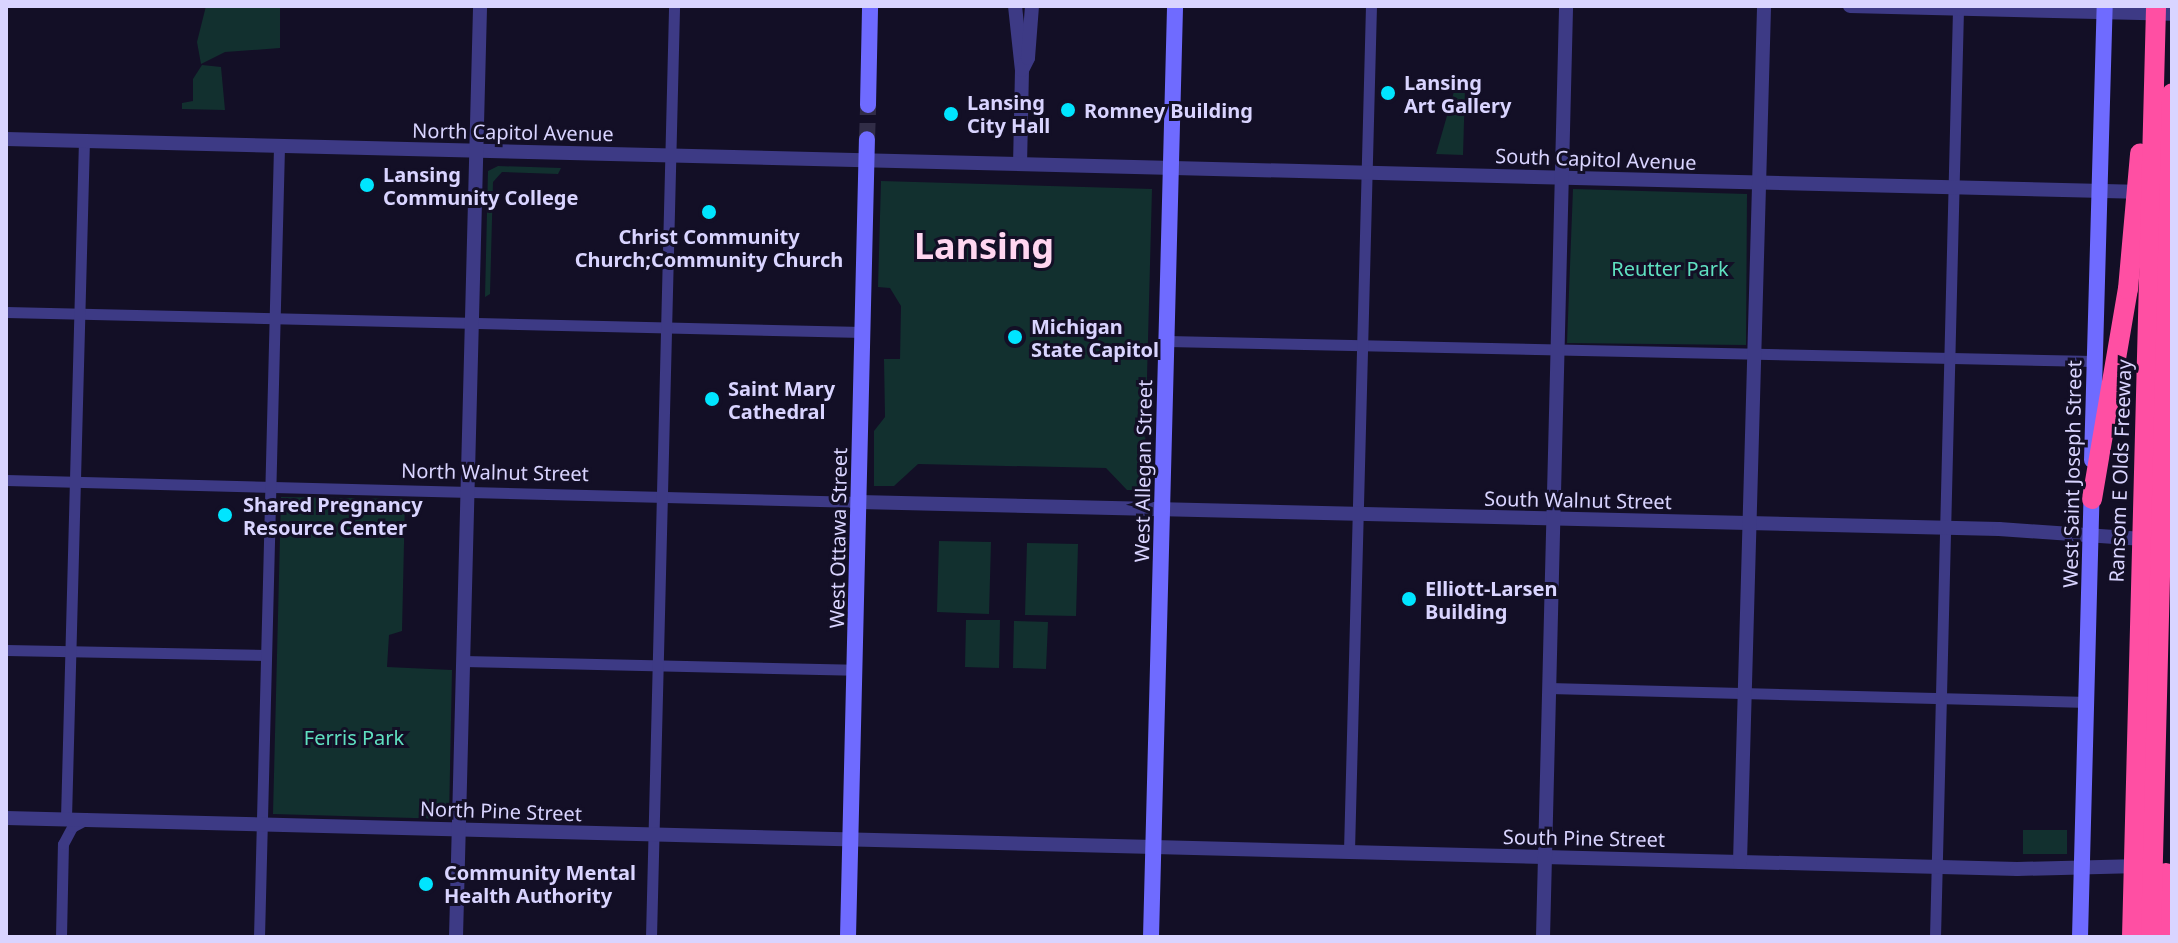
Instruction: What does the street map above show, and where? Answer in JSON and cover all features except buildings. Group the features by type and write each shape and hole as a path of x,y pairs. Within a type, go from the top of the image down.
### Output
{"highway":[{"path":"2092,499 2130,271 2154,6"},
{"name":"Ransom E Olds Freeway","path":"2132,937 2154,6"},
{"name":"Ransom E Olds Freeway","path":"2151,937 2172,93"},
{"path":"2159,645 2168,937"},
{"path":"2119,937 2139,667"}],"main road":[{"path":"868,105 870,6"},
{"name":"West Allegan Street","path":"1151,937 1175,6"},
{"name":"West Saint Joseph Street","path":"2080,937 2092,536 2093,361 2105,9"},
{"name":"West Ottawa Street","path":"848,937 867,139"}],"street":[{"path":"456,937 480,6"},
{"path":"651,937 674,6"},
{"path":"1015,6 1022,70 1020,164"},
{"path":"1022,70 1032,6"},
{"path":"1349,851 1371,6"},
{"path":"1543,937 1566,6"},
{"path":"1740,862 1764,6"},
{"path":"1850,6 2105,9 2126,13 2172,14"},
{"path":"1935,937 1958,7"},
{"name":"North Capitol Avenue","path":"6,139 1020,164"},
{"path":"66,818 84,141"},
{"path":"259,937 279,146"},
{"name":"South Capitol Avenue","path":"1020,164 2172,193"},
{"path":"6,312 863,332"},
{"path":"1167,341 2093,361"},
{"name":"North Walnut Street","path":"6,480 983,505"},
{"name":"South Walnut Street","path":"983,505 1946,528 2172,541"},
{"path":"6,650 265,655"},
{"path":"463,661 854,670"},
{"path":"1549,688 2088,702"},
{"name":"North Pine Street","path":"6,818 995,843"},
{"path":"61,937 63,844 72,827 85,819"},
{"name":"South Pine Street","path":"995,843 1936,866 2172,867"}],"green space":[{"path":"206,6 280,6 280,48 225,52 201,64 197,42"},
{"path":"202,65 221,67 225,110 182,109 182,103 193,101 193,79"},
{"path":"1455,88 1465,88 1463,155 1436,154"},
{"path":"498,166 561,168 558,174 502,172 493,182 490,294 485,297 488,171"},
{"path":"881,181 1152,189 1144,490 1127,490 1106,468 918,464 894,486 874,486 874,431 885,417 884,359 900,359 901,306 890,288 878,287"},
{"name":"Reutter Park","path":"1573,189 1747,194 1746,345 1567,343"},
{"name":"Ferris Park","path":"281,497 405,499 402,631 389,635 387,667 452,670 449,819 273,814"},
{"path":"939,541 991,542 989,614 937,612"},
{"path":"1027,543 1078,544 1076,616 1025,615"},
{"path":"966,620 1000,620 999,668 965,667"},
{"path":"1014,621 1048,622 1046,669 1013,668"},
{"path":"2023,830 2067,830 2067,854 2023,854"}],"tunnel":[{"path":"867,139 868,105"}],"place":[{"name":"Lansing Art Gallery","path":"1388,93"},
{"name":"Romney Building","path":"1068,110"},
{"name":"Lansing City Hall","path":"951,114"},
{"name":"Lansing Community College","path":"367,185"},
{"name":"Christ Community Church;Community Church","path":"709,212"},
{"name":"Michigan State Capitol","path":"1015,337"},
{"name":"Saint Mary Cathedral","path":"712,399"},
{"name":"Shared Pregnancy Resource Center","path":"225,515"},
{"name":"Elliott-Larsen Building","path":"1409,599"},
{"name":"Community Mental Health Authority","path":"426,884"}],"district":[{"name":"Lansing","path":"984,246"}]}
